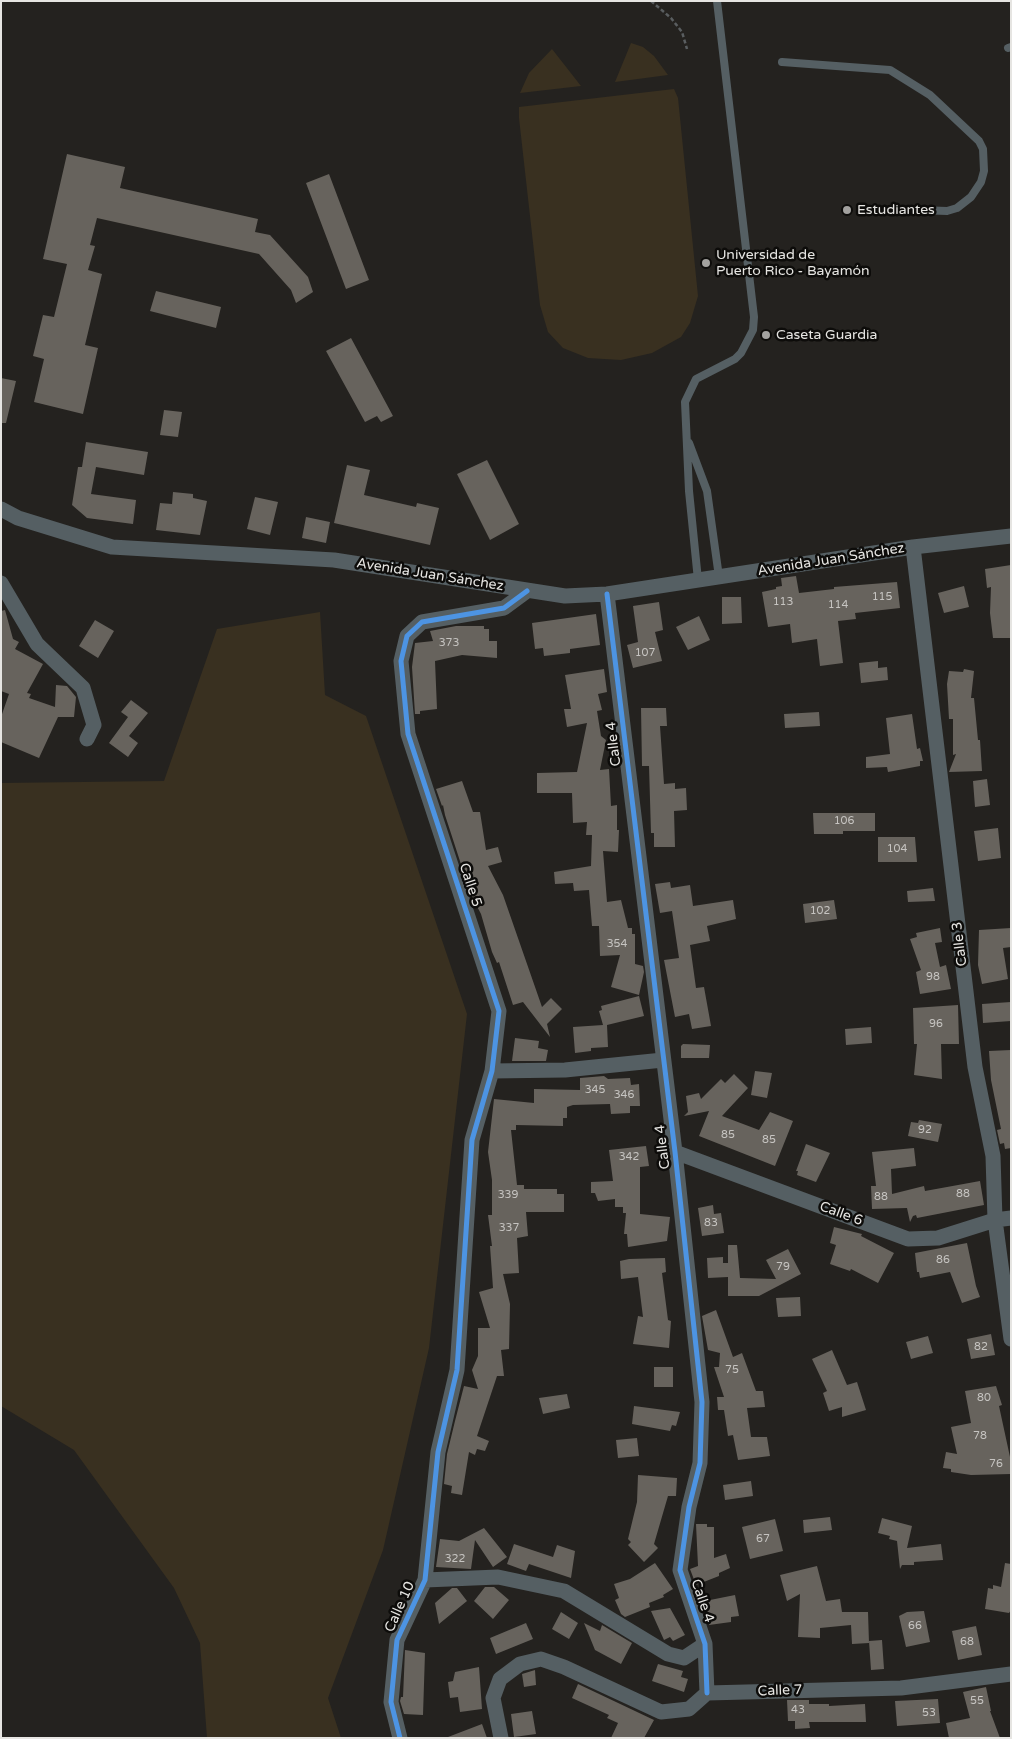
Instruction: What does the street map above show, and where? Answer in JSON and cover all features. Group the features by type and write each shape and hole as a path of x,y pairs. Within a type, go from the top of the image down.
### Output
{"street":[{"name":"Avenida Juan Sánchez","path":"1,509 18,518 112,547 334,560 565,596 607,594 913,547 1011,536"},
{"name":"Calle 3","path":"913,547 975,1067 993,1156 995,1220 1011,1339"},
{"path":"1,583 37,644 83,688 94,725 87,739"},
{"name":"Calle 5","path":"464,1272 472,1140 492,1071 499,1011 408,734 401,661 407,636 422,622 504,608 527,591"},
{"name":"Calle 4","path":"607,594 675,1152 702,1402 700,1464 689,1507 680,1570 705,1644 707,1693"},
{"path":"492,1071 565,1070 663,1060"},
{"name":"Calle 6","path":"675,1152 908,1239 938,1238 995,1220 1011,1218"},
{"name":"Calle 10","path":"400,1738 391,1702 397,1640 425,1580 438,1452 458,1370 464,1272"},
{"path":"425,1580 498,1577 564,1591 668,1654 684,1658 705,1644"},
{"path":"501,1738 493,1698 500,1679 520,1664 541,1659 564,1667 661,1712 689,1709 707,1693"},
{"name":"Calle 7","path":"707,1693 901,1688 1011,1674"}],"lane":[{"path":"698,580 689,491 685,402 696,379 735,359 749,342 754,318 717,1"},
{"path":"782,62 890,70 930,95 979,141 983,149 984,171 981,182 971,197 957,208 947,211 918,210"},
{"path":"686,434 707,491 719,577"}],"path":[{"path":"651,1 671,18 682,32 687,49"}],"shaded area":[{"path":"631,43 643,47 654,56 668,75 615,82"},
{"path":"552,49 581,86 520,93 529,73"},
{"path":"674,89 678,98 698,296 690,323 681,337 652,353 621,360 588,358 563,348 548,332 540,305 519,107"},
{"path":"320,612 325,695 366,716 467,1014 429,1348 383,1550 328,1698 341,1738 207,1738 200,1643 174,1588 74,1450 1,1406 1,783 164,781 217,629"}],"building":[{"path":"67,154 125,167 120,188 258,219 255,232 270,235 308,277 313,292 296,303 291,290 259,254 97,218 90,245 95,246 88,270 102,274 85,345 98,348 83,414 34,402 44,359 33,356 43,315 54,317 67,264 43,259"},
{"path":"329,174 369,280 346,289 306,183"},
{"path":"156,291 221,307 216,328 150,311"},
{"path":"351,338 393,416 381,422 377,416 365,422 326,351"},
{"path":"1,378 16,381 6,423 1,423"},
{"path":"164,410 182,412 178,437 160,435"},
{"path":"86,442 148,452 144,475 96,467 91,494 136,500 133,524 87,518 72,505 78,467 82,467"},
{"path":"487,460 519,524 490,540 457,474"},
{"path":"347,465 370,470 364,495 416,507 417,503 439,508 430,545 334,523"},
{"path":"173,492 193,494 193,498 207,501 200,535 156,530 160,503 172,504"},
{"path":"255,497 278,502 270,535 247,529"},
{"path":"306,517 330,522 326,543 302,538"},
{"path":"1011,565 1011,638 993,638 990,613 991,587 987,588 985,569"},
{"path":"796,576 799,593 834,589 834,587 897,582 900,608 855,613 856,619 838,621 843,663 820,666 817,639 792,643 790,624 768,627 762,592 782,586 781,578"},
{"path":"964,586 969,607 944,613 938,593"},
{"path":"722,597 741,597 742,623 722,624"},
{"path":"659,602 663,630 655,632 662,661 633,668 627,645 638,642 633,606"},
{"path":"5,610 13,639 19,642 15,649 43,664 27,693 31,694 29,698 55,707 56,685 67,686 76,697 74,717 58,717 39,758 1,742 1,717 9,694 1,691 1,611"},
{"path":"596,614 600,645 570,649 570,653 544,656 543,648 535,649 532,623"},
{"path":"699,616 710,640 688,650 676,627"},
{"path":"95,620 114,631 98,658 79,646"},
{"path":"456,626 484,626 484,629 489,629 489,641 497,641 497,658 462,655 435,661 437,709 420,711 420,714 415,714 412,667 415,643 433,641 430,631"},
{"path":"878,661 878,668 887,667 888,680 861,683 859,663"},
{"path":"604,669 607,692 598,694 602,710 597,711 601,736 606,740 600,770 609,769 611,806 617,805 617,830 619,830 618,852 603,851 607,902 621,900 628,928 632,928 632,934 635,934 635,964 643,966 644,972 639,995 611,987 620,955 600,956 599,926 592,926 589,890 574,891 573,883 555,884 554,872 591,866 592,835 586,835 587,822 573,823 572,793 537,793 537,773 577,772 587,723 567,727 564,709 571,709 565,675"},
{"path":"964,669 974,671 971,698 974,698 982,771 949,772 956,754 953,755 953,719 949,719 947,684 949,671 963,672"},
{"path":"131,700 148,713 129,736 138,743 128,757 109,743 128,717 121,712"},
{"path":"641,708 666,708 667,726 660,726 664,784 675,783 675,789 686,788 687,810 674,811 675,847 654,847 654,833 651,833 649,766 642,766"},
{"path":"819,712 820,726 785,728 784,714"},
{"path":"912,714 917,749 920,748 923,761 920,761 920,766 888,772 887,767 866,768 866,757 890,754 886,718"},
{"path":"987,779 990,805 975,807 973,781"},
{"path":"462,781 473,812 480,812 486,850 498,847 502,862 488,866 503,895 542,1007 551,998 562,1009 547,1024 550,1037 523,1002 513,1005 499,962 497,963 492,952 481,914 471,895 443,805 436,789"},
{"path":"813,813 875,813 875,831 843,831 843,834 814,834"},
{"path":"998,828 1001,858 978,861 974,831"},
{"path":"878,837 915,837 917,862 878,862"},
{"path":"670,882 671,888 690,885 693,906 733,900 736,919 707,926 710,941 690,945 696,988 704,987 711,1026 692,1029 689,1014 675,1017 664,960 679,958 672,911 660,913 655,884"},
{"path":"933,888 935,901 908,902 907,891"},
{"path":"834,900 837,919 805,923 803,904"},
{"path":"940,928 942,942 935,943 940,967 946,965 951,989 920,994 916,972 921,970 910,939 917,937 916,933"},
{"path":"1011,928 1011,947 1003,948 1008,979 982,984 978,965 979,930"},
{"path":"639,996 644,1016 607,1025 608,1047 591,1048 591,1051 575,1053 573,1027 603,1025 599,1011 602,1010 601,1006"},
{"path":"1011,1002 1011,1021 983,1023 982,1004"},
{"path":"958,1005 959,1044 941,1044 942,1079 914,1075 917,1044 914,1044 913,1008"},
{"path":"871,1027 872,1043 846,1045 845,1029"},
{"path":"515,1038 539,1041 538,1048 548,1050 546,1061 512,1061"},
{"path":"683,1044 710,1045 709,1058 681,1058 681,1046"},
{"path":"1011,1050 1011,1148 1005,1149 1004,1143 1000,1144 997,1130 1001,1129 991,1080 989,1051"},
{"path":"755,1071 772,1073 767,1098 751,1095"},
{"path":"734,1074 748,1088 722,1116 759,1130 770,1112 793,1121 775,1166 699,1136 709,1111 684,1116 688,1112 686,1096 699,1093 701,1099 721,1079 725,1083"},
{"path":"604,1076 608,1079 630,1078 631,1085 639,1084 640,1106 630,1106 630,1113 611,1114 610,1104 573,1105 567,1107 567,1118 563,1118 563,1126 516,1125 516,1130 511,1130 517,1185 524,1185 524,1189 557,1189 557,1194 564,1194 564,1212 526,1212 528,1236 517,1238 519,1273 503,1274 510,1304 509,1349 501,1350 504,1376 497,1376 477,1436 489,1441 485,1451 477,1449 475,1455 469,1452 462,1495 451,1493 452,1486 444,1484 447,1454 464,1386 478,1389 472,1370 478,1356 478,1328 490,1328 479,1292 493,1288 490,1246 492,1246 488,1215 492,1215 492,1180 488,1152 494,1099 534,1103 534,1089 580,1090 580,1078"},
{"path":"919,1120 942,1124 938,1142 908,1136 911,1122 918,1123"},
{"path":"806,1144 830,1153 816,1182 797,1175 798,1171 796,1171"},
{"path":"646,1146 649,1166 640,1167 640,1214 670,1217 667,1241 628,1247 627,1234 624,1234 626,1213 623,1213 623,1207 615,1207 615,1199 598,1201 595,1193 591,1193 591,1182 613,1181 609,1150"},
{"path":"914,1148 916,1166 891,1169 892,1194 924,1186 925,1191 980,1181 984,1205 917,1218 916,1215 913,1216 910,1222 907,1208 872,1209 871,1186 876,1186 872,1152"},
{"path":"713,1205 714,1214 721,1213 724,1233 702,1236 698,1208"},
{"path":"834,1227 862,1234 861,1236 894,1253 878,1283 851,1269 850,1271 830,1264 836,1245 830,1243"},
{"path":"967,1243 980,1297 962,1303 950,1272 920,1278 919,1272 917,1272 915,1253"},
{"path":"728,1245 737,1245 740,1278 776,1279 766,1260 788,1249 801,1274 759,1296 728,1296 728,1277 708,1278 707,1258 723,1257 723,1263 728,1263"},
{"path":"665,1258 666,1272 662,1273 668,1320 671,1321 669,1348 633,1344 638,1316 643,1317 638,1277 621,1279 620,1261"},
{"path":"800,1297 801,1316 778,1317 776,1298"},
{"path":"716,1310 733,1357 742,1353 756,1391 763,1391 765,1407 747,1408 751,1437 767,1437 770,1456 738,1460 733,1435 728,1436 724,1410 718,1410 717,1397 724,1397 714,1367 719,1367 720,1353 708,1350 702,1316"},
{"path":"991,1334 995,1355 971,1359 967,1339"},
{"path":"928,1336 933,1353 911,1359 906,1342"},
{"path":"832,1350 847,1385 857,1382 866,1410 842,1417 842,1407 829,1411 823,1393 827,1391 812,1359"},
{"path":"654,1367 673,1367 673,1387 654,1387"},
{"path":"996,1386 1002,1405 999,1406 1010,1457 1011,1474 971,1475 951,1472 951,1469 943,1468 946,1452 957,1454 951,1427 971,1423 965,1391"},
{"path":"567,1394 570,1408 543,1414 539,1398"},
{"path":"634,1406 680,1412 676,1426 672,1425 670,1431 632,1424"},
{"path":"637,1438 639,1456 618,1458 616,1440"},
{"path":"638,1475 677,1478 676,1496 668,1496 654,1544 658,1548 644,1562 628,1545 631,1542 628,1539 637,1502"},
{"path":"751,1481 753,1496 725,1500 723,1485"},
{"path":"830,1517 832,1530 804,1533 803,1520"},
{"path":"882,1518 912,1526 907,1548 941,1544 943,1560 914,1562 914,1565 902,1565 900,1569 897,1541 889,1539 890,1536 878,1533"},
{"path":"775,1519 783,1551 750,1559 742,1527"},
{"path":"696,1524 707,1524 707,1527 714,1527 714,1558 726,1554 730,1568 719,1573 719,1576 696,1585 690,1569 698,1566"},
{"path":"484,1528 507,1557 493,1567 475,1540 471,1569 436,1567 440,1539 459,1541"},
{"path":"514,1544 553,1557 557,1545 575,1551 571,1578 529,1564 526,1571 507,1564"},
{"path":"655,1563 673,1589 663,1595 664,1597 649,1603 650,1607 625,1617 621,1614 615,1600 619,1598 614,1584 630,1579"},
{"path":"1005,1563 1011,1564 1011,1610 1009,1613 985,1609 988,1588 993,1589 993,1585 1001,1587"},
{"path":"817,1566 826,1601 840,1599 842,1612 868,1612 869,1643 852,1644 851,1625 820,1628 820,1638 798,1637 800,1594 787,1601 780,1575"},
{"path":"485,1587 494,1587 509,1600 493,1619 474,1601"},
{"path":"452,1588 457,1588 467,1601 439,1624 435,1603"},
{"path":"735,1595 739,1616 731,1617 731,1622 709,1625 705,1616 705,1601"},
{"path":"670,1608 685,1635 673,1641 670,1637 664,1640 651,1611"},
{"path":"924,1611 930,1642 906,1647 899,1616 907,1612"},
{"path":"561,1612 578,1623 569,1639 552,1629"},
{"path":"526,1623 533,1639 496,1654 490,1638"},
{"path":"584,1623 600,1631 602,1625 632,1643 621,1664 595,1650"},
{"path":"976,1626 982,1655 958,1660 952,1631"},
{"path":"882,1640 884,1669 871,1670 869,1641"},
{"path":"405,1650 425,1653 423,1715 404,1714 400,1701 401,1697 403,1697"},
{"path":"658,1664 683,1671 681,1677 688,1679 684,1692 652,1681"},
{"path":"479,1667 482,1709 460,1712 458,1697 450,1698 448,1682 453,1681 455,1672"},
{"path":"535,1670 536,1685 524,1687 522,1674"},
{"path":"578,1684 654,1720 644,1738 611,1738 618,1723 607,1718 609,1715 572,1698"},
{"path":"986,1687 990,1711 1000,1738 949,1738 946,1723 970,1718 963,1692"},
{"path":"938,1699 940,1723 897,1726 895,1701"},
{"path":"787,1700 809,1700 809,1704 829,1704 829,1706 865,1704 866,1722 809,1722 810,1728 795,1729 795,1721 788,1721"},
{"path":"532,1711 536,1734 514,1737 511,1714"},
{"path":"482,1724 487,1738 448,1738 448,1737"}],"cycle path":[{"path":"400,1738 391,1702 397,1640 425,1580 438,1452 457,1370 472,1140 492,1071 499,1011 408,734 401,661 407,636 422,622 504,608 527,591"},
{"path":"607,594 675,1152 702,1402 700,1463 689,1507 680,1570 705,1644 707,1693"}],"place":[{"name":"Estudiantes","path":"847,210"},
{"name":"Universidad de Puerto Rico - Bayamón","path":"706,263"},
{"name":"Caseta Guardia","path":"766,335"}]}
